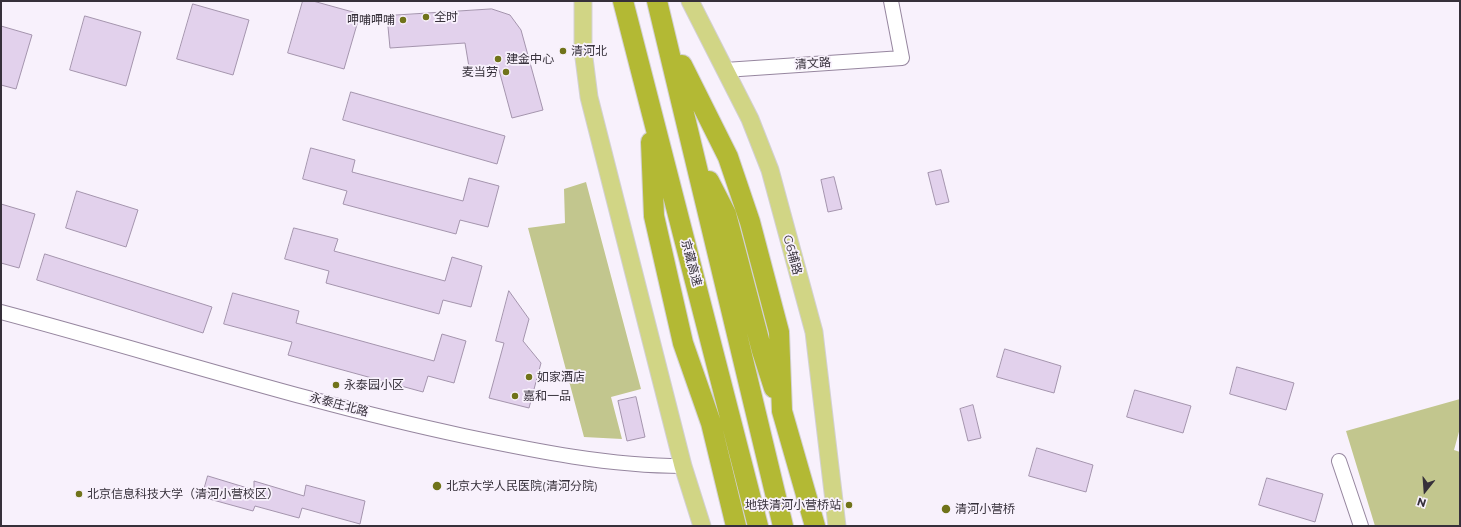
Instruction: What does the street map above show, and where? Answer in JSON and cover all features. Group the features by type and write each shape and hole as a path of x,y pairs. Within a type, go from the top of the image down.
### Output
{"highway":[{"name":"京藏高速","path":"623,1 758,526"},
{"path":"657,1 667,36 783,526"},
{"path":"667,36 728,157 750,222 779,332 782,411"},
{"path":"650,104 654,216 683,343 711,423 736,526"},
{"path":"693,147 726,214 762,351 782,411 815,526"}],"main road":[{"path":"583,1 583,44 589,97 683,466 702,526"},
{"name":"G6辅路","path":"690,1 750,118 770,170 814,332 838,526"}],"street":[{"name":"清文路","path":"725,70 902,58 891,1"},
{"name":"永泰庄北路","path":"1,312 408,424 555,455 664,466 683,466"},
{"path":"1338,461 1361,526"}],"green space":[{"path":"586,182 641,389 611,397 622,439 584,437 528,228 565,223 564,189"},
{"path":"1460,399 1460,428 1454,450 1460,452 1460,526 1375,526 1346,431"}],"building":[{"path":"303,1 313,1 360,14 344,69 288,53"},
{"path":"193,4 249,20 233,75 177,59"},
{"name":"建金中心","path":"492,9 510,15 521,30 543,110 512,118 499,70 470,73 465,43 390,48 387,16"},
{"path":"85,16 141,32 126,86 70,70"},
{"path":"1,26 32,35 16,89 1,85"},
{"path":"351,92 505,136 497,164 343,120"},
{"path":"311,148 355,160 352,172 463,201 469,178 499,186 488,227 460,220 456,234 343,204 347,191 303,179"},
{"path":"941,170 949,202 936,205 928,173"},
{"path":"834,177 842,209 828,212 821,180"},
{"path":"77,191 138,210 126,247 66,228"},
{"path":"1,204 35,214 19,268 1,263"},
{"path":"294,228 338,239 334,251 445,281 452,257 482,266 471,307 443,300 439,314 326,283 329,271 285,259"},
{"path":"45,254 212,307 203,333 37,280"},
{"path":"509,291 529,319 523,341 541,363 529,408 489,398 504,343 496,341"},
{"path":"233,293 299,311 296,323 434,361 442,334 466,341 454,383 428,376 423,392 288,355 292,342 224,324"},
{"path":"1005,349 1061,366 1054,393 997,377"},
{"path":"1237,367 1294,383 1286,410 1230,394"},
{"path":"1135,390 1191,406 1183,433 1127,417"},
{"path":"636,397 645,437 627,441 618,401"},
{"path":"973,405 981,438 968,441 960,409"},
{"path":"1037,448 1093,465 1086,492 1029,476"},
{"path":"208,476 254,490 254,481 304,496 306,485 365,501 360,524 302,508 299,518 255,506 253,511 202,497"},
{"path":"1267,478 1323,494 1315,522 1259,505"}],"place":[{"name":"全时","path":"426,17"},
{"name":"呷哺呷哺","path":"403,20"},
{"name":"清河北","path":"563,51"},
{"name":"建金中心","path":"498,59"},
{"name":"麦当劳","path":"506,72"},
{"name":"如家酒店","path":"529,377"},
{"name":"永泰园小区","path":"336,385"},
{"name":"嘉和一品","path":"515,396"},
{"name":"北京大学人民医院(清河分院)","path":"437,486"},
{"name":"北京信息科技大学（清河小营校区）","path":"79,494"},
{"name":"地铁清河小营桥站","path":"849,505"},
{"name":"清河小营桥","path":"946,509"}]}
